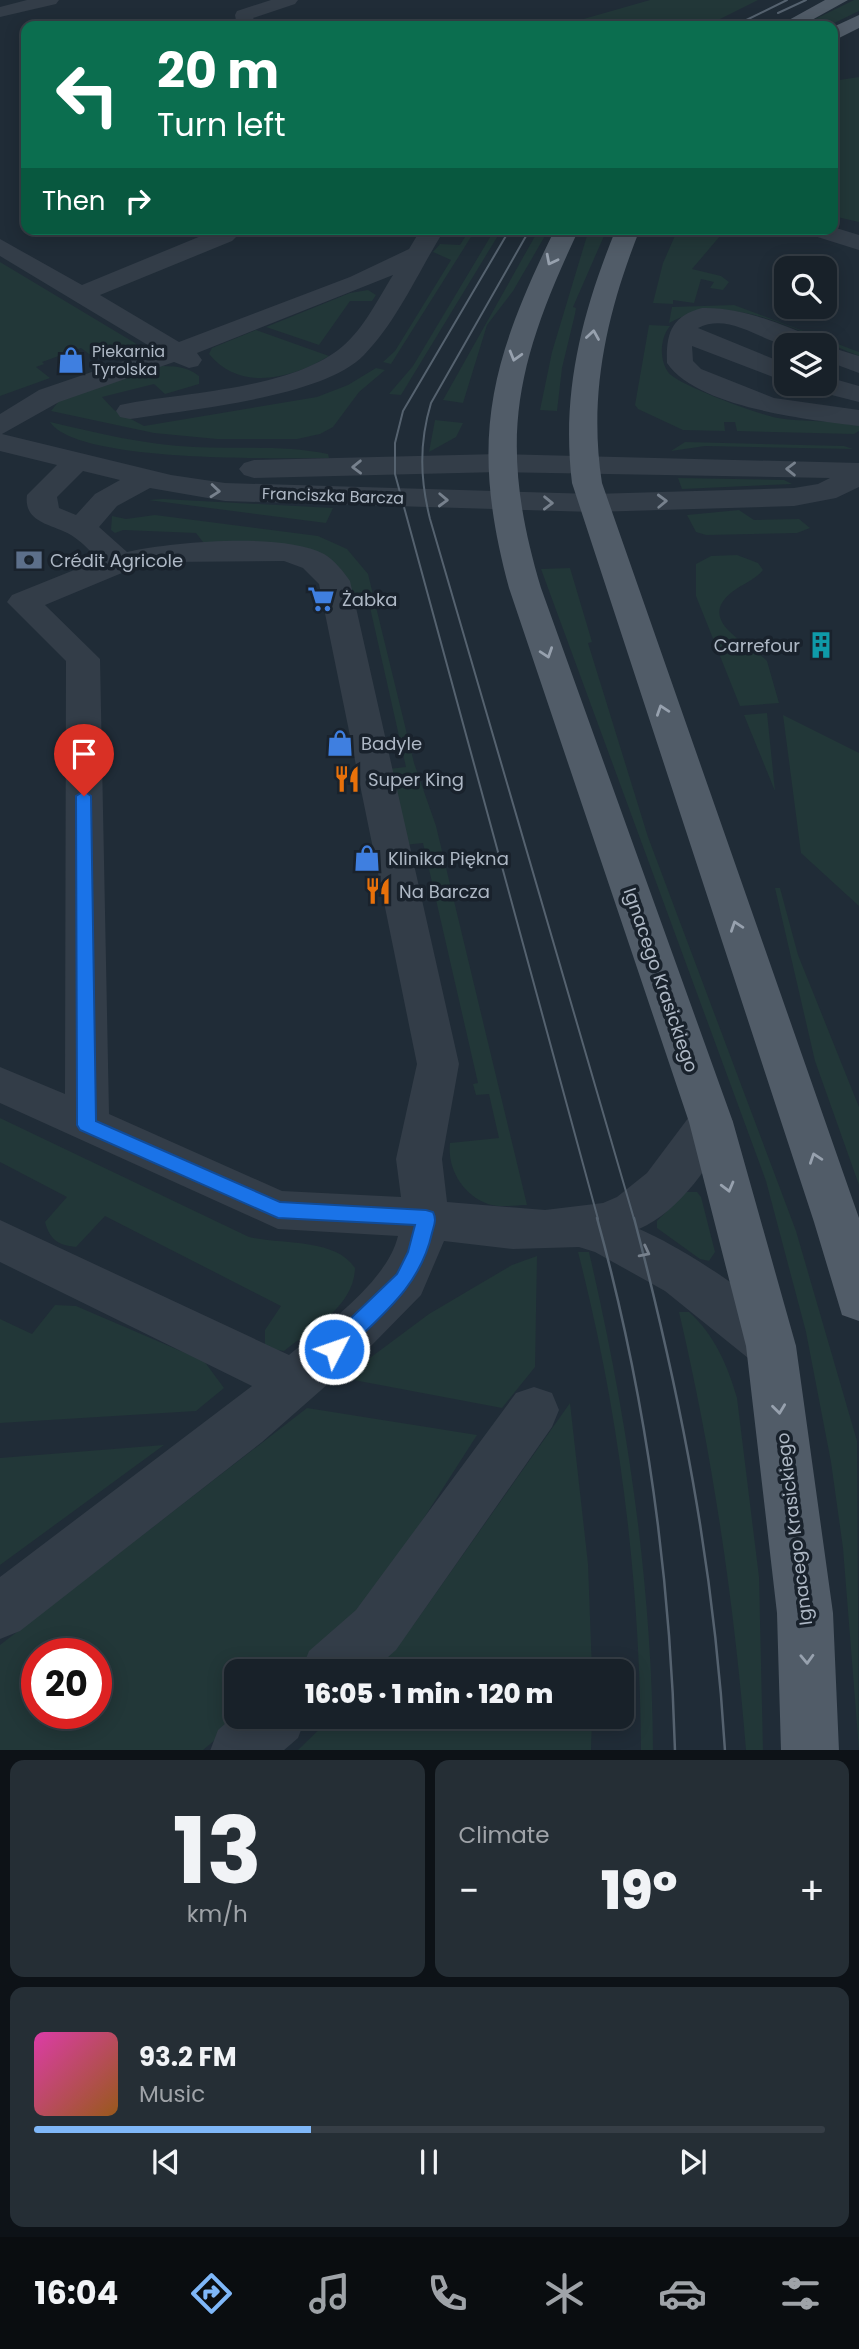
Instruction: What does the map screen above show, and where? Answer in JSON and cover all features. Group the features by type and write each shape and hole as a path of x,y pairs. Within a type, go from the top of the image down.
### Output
{"main road":[{"path":"797,21 839,0"},
{"path":"838,32 859,21"},
{"name":"Ignacego Krasickiego","path":"563,235 536,291 514,355 501,412 499,463 502,502 525,588 711,1122 771,1346 805,1613 810,1750"},
{"path":"626,235 597,309 580,418 583,465 593,503 836,1222 859,1300"}],"street":[{"path":"0,12 50,0"},
{"path":"243,21 244,15 289,0"},
{"path":"78,295 225,235"},
{"path":"131,411 319,374 346,358 361,341 429,235"},
{"path":"834,235 859,243"},
{"path":"0,246 238,391"},
{"path":"0,426 49,396 177,352 359,282 417,254"},
{"path":"777,333 741,319 717,315 695,319 681,332 680,352 684,369 773,407 859,418"},
{"path":"681,332 774,369"},
{"path":"720,348 726,389"},
{"path":"837,356 859,365"},
{"path":"757,362 773,407"},
{"path":"837,388 859,394"},
{"path":"807,396 813,413"},
{"name":"Franciszka Barcza","path":"0,442 146,478 225,492 502,502 593,503 794,497 826,492 859,473"},
{"path":"77,461 41,495 40,500 49,516 81,528 120,563"},
{"name":"Franciszka Barcza","path":"77,461 246,470 499,463 859,473"},
{"path":"81,528 106,500 146,478"},
{"path":"0,1611 244,1425 353,1332 404,1280 418,1253 426,1218 419,1159 438,1064 334,581 314,561 286,552 166,553 120,563 11,607"},
{"path":"11,607 83,659 87,1125"},
{"path":"0,1084 278,1210 426,1218 506,1230 581,1228 617,1219 654,1196 711,1122"},
{"path":"581,1228 623,1241 674,1268 771,1346"},
{"path":"0,1240 294,1382"},
{"path":"343,1659 376,1630 534,1409"},
{"path":"240,1750 264,1729"}],"green space":[{"path":"650,0 758,0 716,21 576,21"},
{"path":"859,0 859,11 838,21 811,21"},
{"path":"859,77 859,222 838,217 838,80"},
{"path":"466,235 472,235 391,364 383,362 395,351 451,260 433,252 440,244 460,245"},
{"path":"491,235 498,235 401,395 389,394 413,366"},
{"path":"536,235 546,235 513,291 487,325 463,403 443,400"},
{"path":"587,235 604,235 573,307 576,308 562,368 557,411 540,410 552,352"},
{"path":"675,235 721,235 692,269 721,276 729,282 723,290 710,288 714,282 701,279 694,303 673,300 673,304 653,303 663,263"},
{"path":"0,262 135,343 139,348 109,359 101,354 93,357 81,348 42,362 44,364 36,367 50,378 0,396"},
{"path":"368,290 376,295 372,301 350,301 319,345 266,327 350,293"},
{"path":"734,305 808,333 765,318 716,310 692,313 669,323 672,307"},
{"path":"649,325 670,326 663,342 663,361 668,372 686,384 768,416 849,423 859,425 859,431 854,434 737,431 735,422 724,422 725,431 683,430 638,409 635,405"},
{"path":"256,330 329,356 299,371 267,378 236,374 209,354 212,348"},
{"path":"837,344 859,352 859,356 837,347"},
{"path":"158,366 190,370 199,376 199,384 165,394 154,384 102,397 114,410 144,426 317,397 348,385 376,368 385,370 359,392 333,427 320,434 297,439 217,439 154,433 51,411 59,401"},
{"path":"435,420 463,423 456,437 429,452"},
{"path":"50,422 158,444 295,449 328,454 329,458 225,457 136,451 98,445 68,435"},
{"path":"685,442 844,446 853,449 705,446 671,451"},
{"path":"678,478 784,480 792,484 682,489"},
{"path":"148,500 333,508 326,523"},
{"path":"739,510 754,520 799,519 810,528 797,533 706,535 696,532 687,515"},
{"path":"155,515 318,536 347,549 368,574 414,763 436,826 527,1205 497,1206 479,1200 458,1180 451,1162 450,1143 499,1138 489,1094 476,1095 473,1084 478,1083 423,843 404,845 389,769 406,767 367,594 351,596 284,545 203,542 196,533 123,530 115,533 111,530 112,516 126,519"},
{"path":"737,555 758,563 763,570 732,592 722,603 719,613 722,623 730,632 767,661 779,703 740,706 696,596 696,564 711,556"},
{"path":"570,568 592,642 588,643 648,837 796,1231 857,1441 859,1750 843,1548 831,1462 806,1332 766,1181 541,569"},
{"path":"767,713 775,791 744,715"},
{"path":"783,715 859,753 859,906 801,853"},
{"path":"775,888 780,888 798,955 859,1107 859,1185 815,1061"},
{"path":"0,1118 249,1237 307,1244 335,1252 346,1258 355,1268 353,1282 339,1306 329,1316 284,1351 265,1348 265,1330 281,1306 105,1216 76,1247 56,1240 49,1233 45,1222 67,1197 0,1162"},
{"path":"686,1192 697,1192 701,1197 715,1252 709,1261 700,1259 657,1228 657,1221"},
{"path":"578,1252 589,1252 626,1437 648,1624 653,1750 641,1750 637,1624 625,1499 605,1375"},
{"path":"537,1256 535,1367 502,1408 343,1378 429,1314 512,1265"},
{"path":"55,1305 76,1306 204,1361 224,1388 196,1411 0,1423 0,1319 32,1334"},
{"path":"679,1312 689,1312 713,1340 737,1398 759,1577 763,1750 746,1750 721,1530"},
{"path":"570,1403 588,1564 592,1659 383,1659 414,1624"},
{"path":"307,1408 477,1435 363,1613 309,1659 224,1659 224,1729 228,1729 203,1750 0,1750 0,1645"},
{"path":"164,1445 0,1565 0,1458"},
{"path":"320,1729 592,1729 591,1750 298,1750"}],"tram line":[{"path":"744,21 787,0"},
{"path":"778,13 806,0"},
{"path":"506,235 403,411 395,443 395,474 598,1219"},
{"path":"527,235 431,403 424,432 424,490 430,519 634,1219"},
{"path":"597,1218 629,1349 652,1482 667,1616 675,1750"},
{"path":"634,1218 681,1417 693,1482 713,1615 725,1750"}],"place":[{"name":"Piekarnia Tyrolska","path":"71,360"},
{"name":"Crédit Agricole","path":"29,560"},
{"name":"Żabka","path":"321,599"},
{"name":"Carrefour","path":"821,645"},
{"name":"Badyle","path":"340,743"},
{"name":"Super King","path":"347,779"},
{"name":"Klinika Piękna","path":"367,858"},
{"name":"Na Barcza","path":"378,891"}],"route":[{"path":"84,796 87,1125 278,1210 426,1218 418,1253 404,1280 381,1306 334,1349"}]}
